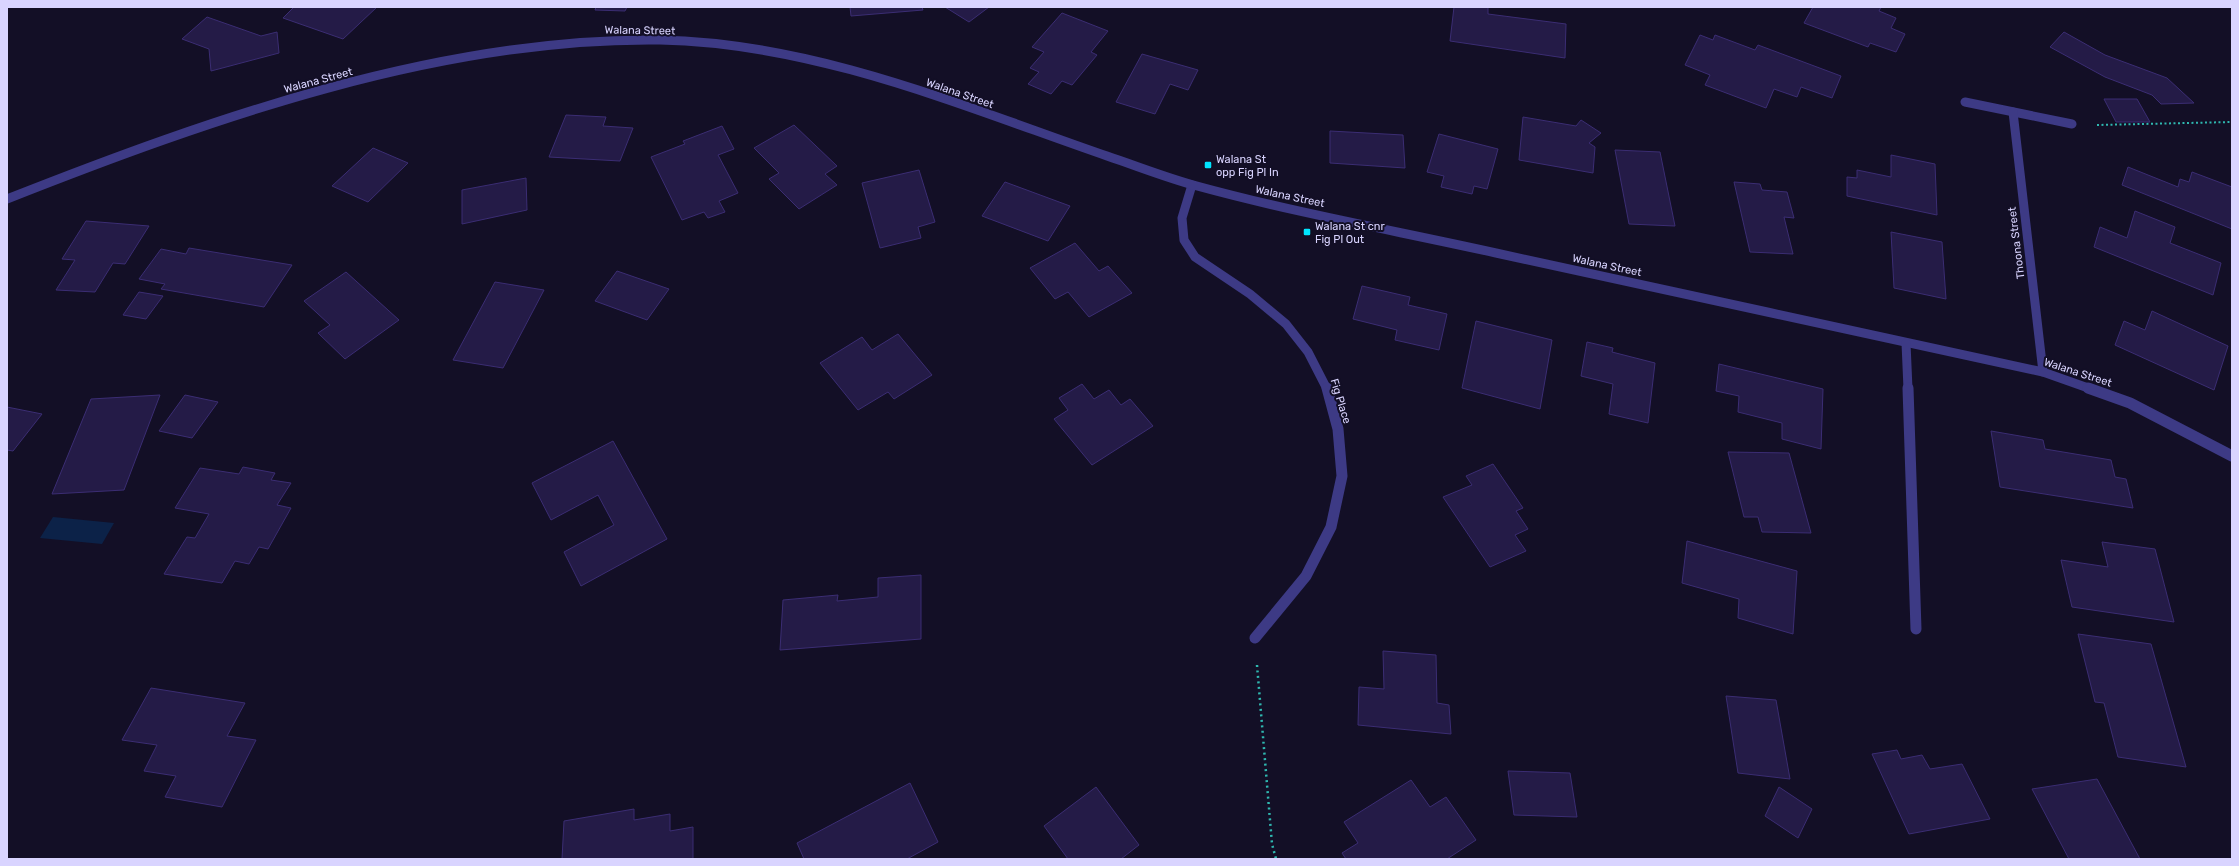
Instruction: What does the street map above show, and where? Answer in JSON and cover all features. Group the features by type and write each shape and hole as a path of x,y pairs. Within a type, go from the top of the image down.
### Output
{"street":[{"name":"Walana Street","path":"7,199 213,125 307,94 464,56 525,47 584,42 636,41 733,45 820,61 864,73 1192,185 1240,197 2043,372 2130,403 2232,456"},
{"path":"1965,102 2072,124"},
{"name":"Thoona Street","path":"2013,112 2043,372"},
{"name":"Fig Place","path":"1192,185 1182,218 1184,240 1195,257 1250,294 1286,324 1308,352 1326,386 1338,429 1342,476 1331,527 1306,576 1255,638"},
{"path":"1906,342 1916,629"}],"path":[{"path":"2072,124 2112,126 2232,122"},
{"path":"1255,638 1272,844 1276,859"}],"water":[{"path":"53,517 114,523 102,544 40,538"}],"building":[{"path":"294,7 377,7 343,39 283,18"},
{"path":"596,7 627,7 625,11 595,10"},
{"path":"850,7 922,7 923,10 851,16"},
{"path":"945,7 989,7 969,22"},
{"path":"1454,7 1488,7 1488,14 1566,24 1565,58 1450,41"},
{"path":"1813,7 1881,7 1879,11 1896,18 1891,28 1905,34 1896,52 1870,43 1868,47 1804,23"},
{"path":"1062,13 1108,31 1091,52 1097,55 1072,85 1062,81 1051,94 1028,84 1039,72 1030,68 1044,52 1032,47"},
{"path":"207,17 261,36 277,32 279,53 211,71 209,49 182,39"},
{"path":"2064,32 2105,55 2167,78 2194,103 2161,104 2152,95 2105,77 2050,47"},
{"path":"1700,35 1713,40 1715,35 1755,50 1758,45 1841,76 1832,98 1801,87 1797,97 1774,89 1766,108 1705,85 1710,75 1685,65"},
{"path":"1142,54 1198,70 1188,90 1170,84 1155,114 1116,102"},
{"path":"2104,99 2137,99 2150,122 2116,122"},
{"path":"566,115 606,117 603,126 633,128 620,161 549,157"},
{"path":"1523,117 1576,126 1581,120 1601,133 1589,143 1595,147 1593,173 1519,160"},
{"path":"794,125 837,166 825,174 837,185 799,209 769,179 779,173 754,148"},
{"path":"722,126 734,149 718,155 738,193 719,201 725,212 708,218 704,212 682,220 651,157 685,144 683,141"},
{"path":"1330,131 1403,135 1405,168 1330,163"},
{"path":"1439,134 1498,149 1487,189 1474,186 1472,194 1441,187 1444,176 1427,172"},
{"path":"373,148 408,163 368,202 332,186"},
{"path":"1615,150 1660,152 1675,226 1629,224"},
{"path":"1891,155 1935,164 1937,215 1847,196 1847,177 1857,178 1857,170 1891,177"},
{"path":"2128,167 2178,187 2180,179 2189,182 2192,172 2232,187 2232,229 2122,185"},
{"path":"919,170 935,222 918,227 921,238 880,248 862,183"},
{"path":"526,178 527,210 462,224 462,190"},
{"path":"1005,182 1070,206 1048,241 982,216"},
{"path":"1734,182 1760,184 1762,190 1787,192 1794,218 1784,217 1793,254 1750,252"},
{"path":"2135,211 2175,227 2170,243 2221,263 2213,295 2094,247 2100,227 2127,238"},
{"path":"86,221 149,226 125,264 113,263 95,292 56,290 75,260 62,259"},
{"path":"1891,232 1942,242 1946,299 1894,288"},
{"path":"1075,243 1099,271 1108,266 1132,293 1089,317 1068,292 1055,299 1030,268"},
{"path":"189,248 292,265 264,307 161,289 165,284 139,279 161,249 186,254"},
{"path":"617,271 669,289 647,320 595,301"},
{"path":"346,272 399,320 345,359 318,333 330,325 304,301"},
{"path":"495,282 544,290 503,368 453,360"},
{"path":"1362,286 1410,297 1408,305 1447,314 1439,350 1395,340 1397,330 1353,319"},
{"path":"139,292 163,296 146,319 123,315"},
{"path":"2152,311 2228,346 2214,390 2115,345 2124,321 2145,330"},
{"path":"1476,321 1552,340 1540,409 1462,388"},
{"path":"898,334 932,375 894,399 888,392 858,410 820,363 862,337 872,350"},
{"path":"1587,342 1613,348 1612,352 1655,363 1648,423 1609,414 1613,384 1581,376"},
{"path":"1719,364 1823,389 1821,449 1782,439 1782,423 1738,412 1739,396 1716,391"},
{"path":"1082,384 1094,399 1109,390 1121,405 1130,399 1153,426 1092,465 1054,419 1068,410 1059,398"},
{"path":"160,395 124,490 52,494 91,399"},
{"path":"185,395 218,402 192,438 159,431"},
{"path":"7,407 42,414 13,451 7,450"},
{"path":"1991,431 2043,440 2045,449 2111,460 2115,477 2126,479 2133,508 2000,487"},
{"path":"613,441 667,539 581,586 564,552 614,525 598,495 551,520 532,483"},
{"path":"1728,452 1789,453 1811,533 1762,532 1758,517 1744,517"},
{"path":"1493,464 1523,508 1516,511 1528,529 1515,535 1526,551 1490,567 1443,497 1472,485 1466,476"},
{"path":"243,467 275,473 271,480 291,483 277,505 291,508 268,549 259,547 249,564 235,561 222,583 164,574 187,537 195,538 209,514 175,508 200,468 239,474"},
{"path":"1687,541 1797,571 1793,634 1738,618 1739,599 1682,583"},
{"path":"2102,542 2155,549 2174,622 2072,607 2061,560 2108,567"},
{"path":"921,575 921,639 780,650 783,600 838,595 837,601 878,597 878,578"},
{"path":"2078,634 2151,644 2186,767 2118,757 2104,703 2095,702"},
{"path":"1383,651 1436,655 1437,703 1449,705 1451,734 1358,725 1359,687 1384,689"},
{"path":"151,688 245,703 227,736 256,740 222,807 165,797 176,776 144,771 157,745 122,740"},
{"path":"1726,696 1776,700 1790,779 1738,773"},
{"path":"1897,750 1901,759 1922,755 1930,769 1962,764 1990,819 1909,834 1872,754"},
{"path":"1508,771 1570,773 1577,817 1514,815"},
{"path":"2097,779 2140,859 2069,859 2032,789"},
{"path":"1411,780 1430,807 1446,797 1476,840 1447,859 1346,859 1342,853 1358,843 1344,822"},
{"path":"910,783 938,842 907,859 804,859 797,843"},
{"path":"1096,787 1139,845 1121,859 1068,859 1044,826"},
{"path":"1779,787 1812,809 1798,838 1765,816"},
{"path":"634,809 634,820 670,814 670,831 693,827 693,859 562,859 564,821"}],"place":[{"name":"Walana St opp Fig Pl In","path":"1208,165"},
{"name":"Walana St cnr Fig Pl Out","path":"1307,232"}]}
